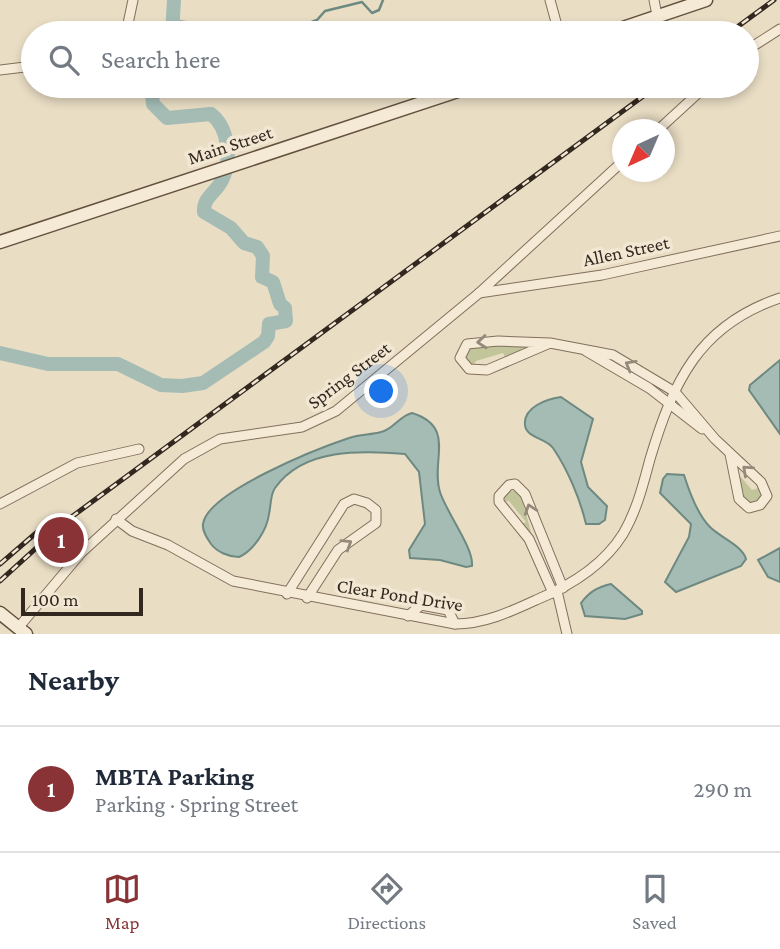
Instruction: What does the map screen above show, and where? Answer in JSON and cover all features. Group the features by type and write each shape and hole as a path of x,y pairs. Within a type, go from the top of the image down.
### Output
{"main road":[{"path":"641,21 706,0"},
{"name":"Main Street","path":"0,242 435,98"},
{"path":"0,613 22,631"}],"street":[{"path":"129,21 133,0"},
{"path":"550,0 556,21"},
{"path":"653,0 657,15"},
{"path":"759,42 780,29"},
{"path":"0,70 21,67"},
{"path":"670,119 693,98"},
{"name":"Spring Street","path":"22,631 80,553 184,459 209,443 250,433 302,427 325,418 478,294 612,171"},
{"name":"Allen Street","path":"478,294 602,275 780,236"},
{"name":"Clear Pond Drive","path":"116,519 223,577 287,594 455,624 485,621 558,591 598,563 622,535 640,497 669,403 715,332 738,315 780,298"},
{"path":"550,343 487,370 469,369 460,358 464,348 473,342 550,343 613,355 675,392 715,439 766,489 765,501 760,505 749,508 739,499 730,454"},
{"path":"582,348 669,403 715,439"},
{"path":"0,504 77,463 139,449"},
{"path":"558,591 529,539 499,502 499,496 509,485 521,487 558,591 567,634"},
{"path":"287,594 344,504 354,499 366,503 376,510 376,523 338,550 307,598"},
{"path":"529,539 539,534"}],"green space":[{"path":"522,344 525,351 506,360 503,353 476,361 472,367 464,363 465,352 470,348"},
{"path":"734,469 752,490 759,488 761,500 750,505 743,502"},
{"path":"506,491 515,491 521,495 531,532 519,525 526,522 509,501 500,502"}],"water":[{"path":"780,360 780,434 749,390 750,385"},
{"path":"561,397 593,419 581,462 588,487 607,506 605,520 599,524 586,524 573,485 553,448 526,429 525,419 532,409 543,402"},
{"path":"412,413 426,419 438,436 440,492 469,550 472,566 410,558 409,550 425,524 419,472 405,454 371,452 318,458 287,475 275,488 266,526 255,545 245,554 239,557 224,554 208,539 203,524 209,512 223,498 243,485 334,443 385,431"},
{"path":"667,474 684,475 694,502 705,521 740,549 746,559 741,566 676,592 665,582 689,537 691,524 660,493"},
{"path":"780,548 780,582 768,577 758,560"},
{"path":"611,584 642,611 642,614 625,619 585,616 581,603 584,599 594,590"}],"waterway":[{"path":"173,21 174,0"},
{"path":"314,21 325,11 362,2 372,13 379,10 383,0"},
{"path":"0,353 48,364 118,364 161,385 182,386 203,383 264,342 268,336 269,324 286,321 285,308 280,304 273,282 262,277 263,256 257,247 244,243 231,228 204,212 206,202 222,180 227,163 227,145 222,127 211,114 167,118 153,104 152,98"}],"railway":[{"path":"745,21 774,0"},
{"path":"0,581 66,521 641,98"},
{"path":"0,564 43,527"}],"place":[{"name":"MBTA Parking","path":"61,540"}]}
